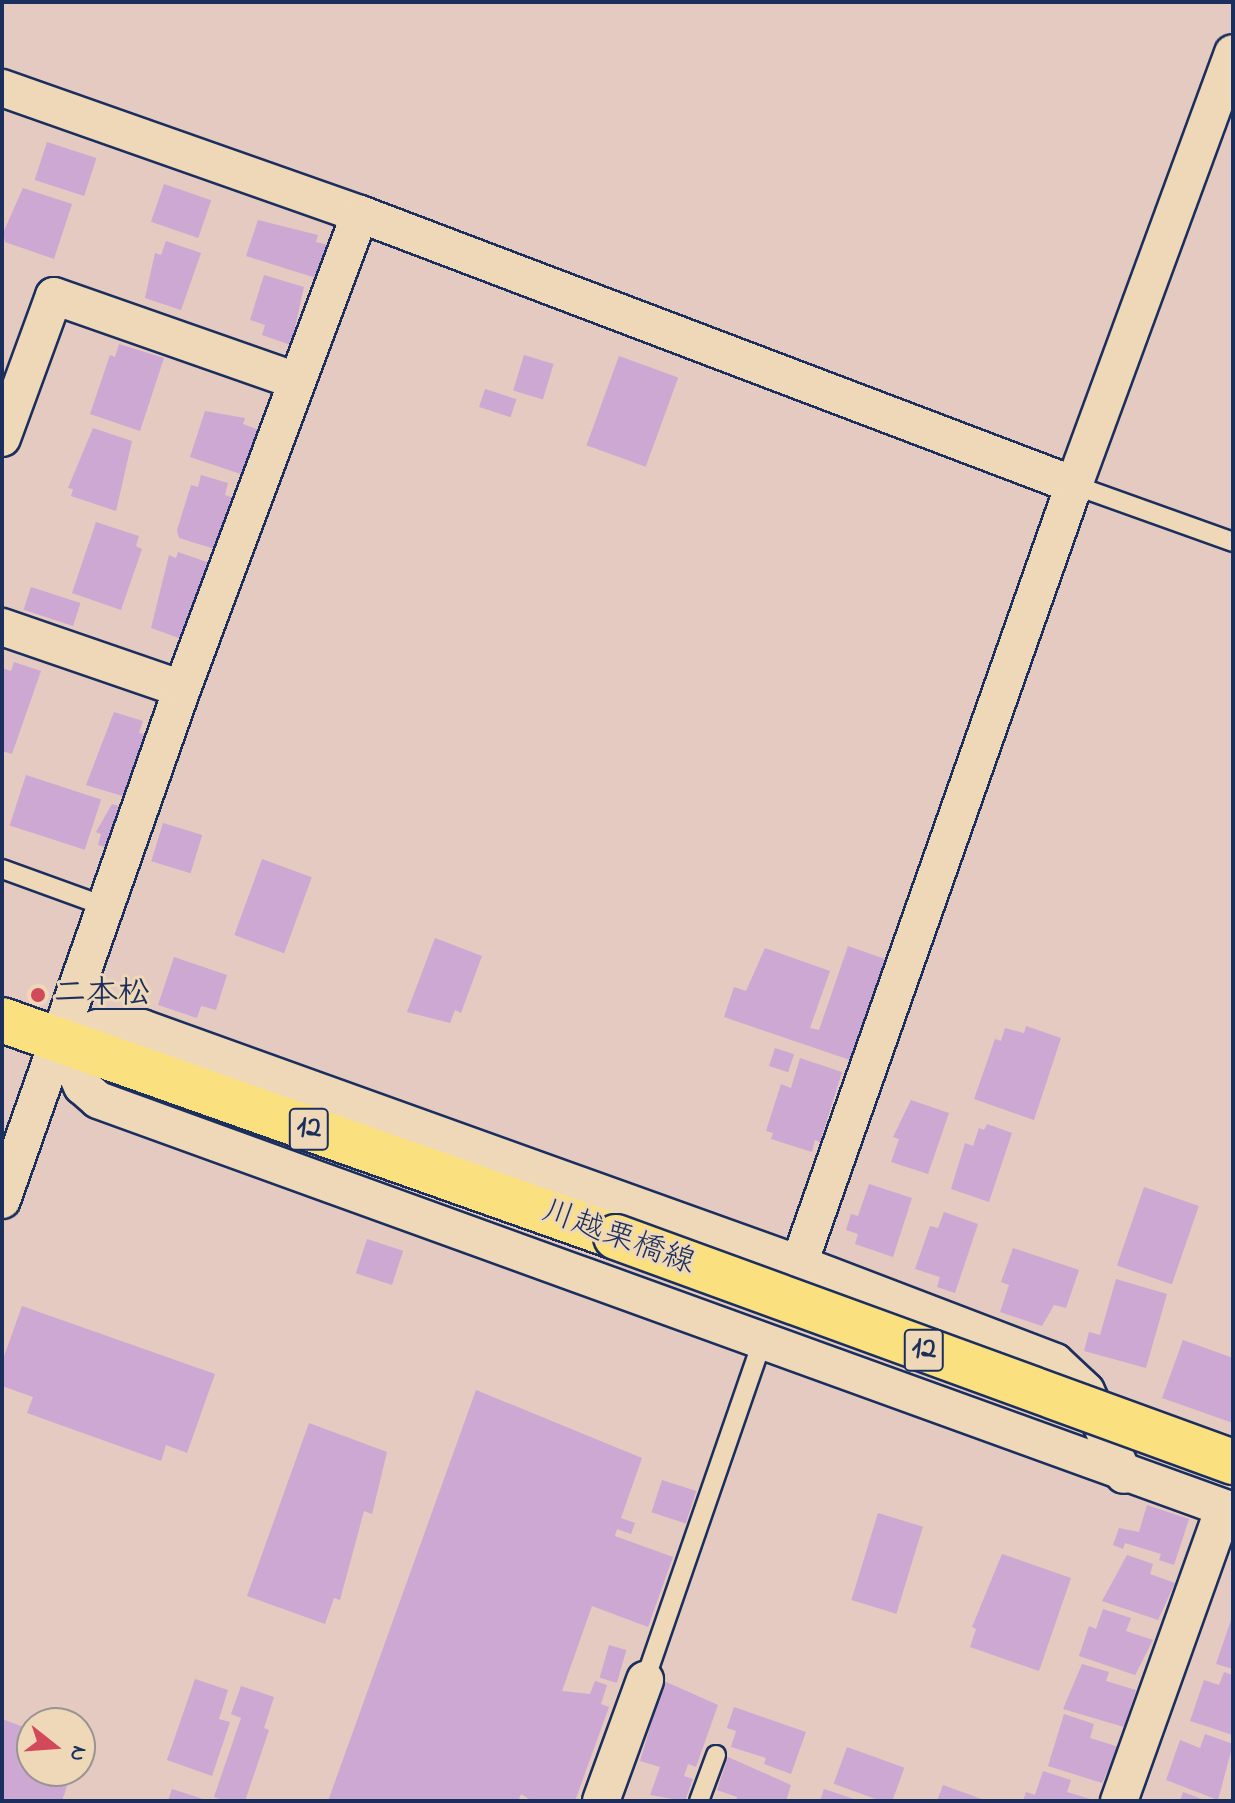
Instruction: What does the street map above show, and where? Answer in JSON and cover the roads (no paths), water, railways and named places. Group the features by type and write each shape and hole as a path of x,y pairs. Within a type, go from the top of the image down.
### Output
{"main road":[{"name":"川越栗橋線","path":"2,1020 616,1237 1233,1462"}],"street":[{"path":"799,1264 1074,485 1233,53"},
{"path":"2,88 360,214 1074,485"},
{"path":"2,1200 61,1040 182,689 360,214"},
{"path":"2,438 54,296 297,381"},
{"path":"2,627 182,689"},
{"path":"61,1040 98,1028 142,1028 799,1264 1055,1362 1086,1391 1124,1475"},
{"path":"61,1040 82,1086 98,1100 1124,1475 1228,1510 1119,1801"},
{"path":"603,1800 645,1680"}],"lane":[{"path":"1074,485 1233,542"},
{"path":"2,869 107,907"},
{"path":"645,1680 762,1343"},
{"path":"699,1801 716,1755"}],"place":[{"name":"二本松","path":"38,995"}]}
